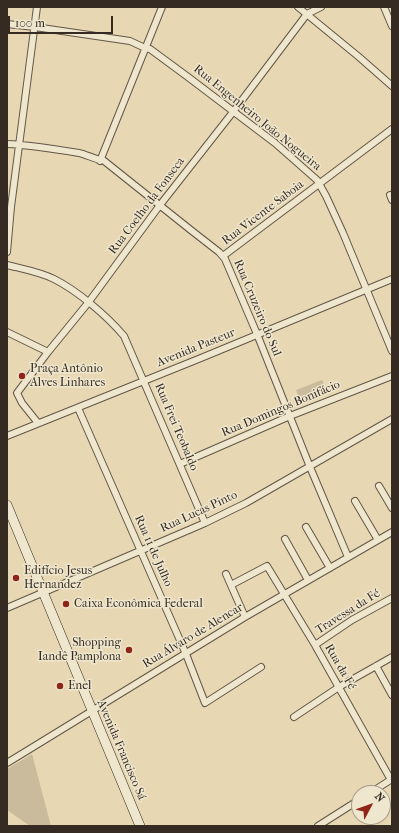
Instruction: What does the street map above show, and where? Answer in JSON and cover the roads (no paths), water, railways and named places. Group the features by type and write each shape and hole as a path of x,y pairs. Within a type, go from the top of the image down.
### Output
{"main road":[{"name":"Avenida Francisco Sá","path":"7,505 140,826"}],"street":[{"path":"7,252 19,144 37,7"},
{"path":"100,161 162,7"},
{"path":"298,7 392,86"},
{"name":"Rua Coelho da Fonseca","path":"38,423 22,403 17,393 88,303 160,205 307,14 320,7"},
{"path":"384,7 392,26"},
{"name":"Rua Engenheiro João Nogueira","path":"7,24 130,41 150,49 156,52 275,143 320,184 392,349"},
{"name":"Rua Vicente Saboia","path":"223,256 392,128"},
{"name":"Rua Cruzeiro do Sul","path":"7,144 19,144 89,155 100,161 103,160 223,256 257,334 348,557"},
{"name":"Rua Frei Teobaldo","path":"7,265 40,273 55,279 88,303 113,324 124,336 205,523"},
{"name":"Avenida Pasteur","path":"7,436 392,279"},
{"path":"7,332 48,352"},
{"name":"Rua Domingos Bonifácio","path":"180,464 290,416 392,376"},
{"name":"Rua 11 de Julho","path":"78,408 186,654 205,703 261,667"},
{"name":"Rua Lucas Pinto","path":"7,608 205,523 246,503 392,419"},
{"path":"379,486 392,508"},
{"path":"355,501 378,540"},
{"path":"306,527 330,568"},
{"name":"Rua Álvaro de Alencar","path":"7,763 245,617 392,532"},
{"path":"285,540 308,580"},
{"name":"Rua da Fé","path":"231,585 267,566 315,645 392,779"},
{"path":"226,574 245,617"},
{"name":"Travessa da Fé","path":"315,645 352,620 392,598"},
{"path":"294,717 339,687 392,657"},
{"path":"376,666 392,695"},
{"path":"383,785 392,779"},
{"path":"318,826 351,805"}],"place":[{"name":"Praça Antônio Alves Linhares","path":"22,376"},
{"name":"Edifício Jesus Hernandez","path":"16,578"},
{"name":"Caixa Econômica Federal","path":"66,604"},
{"name":"Shopping Iandê Pamplona","path":"129,650"},
{"name":"Enel","path":"60,686"}]}
